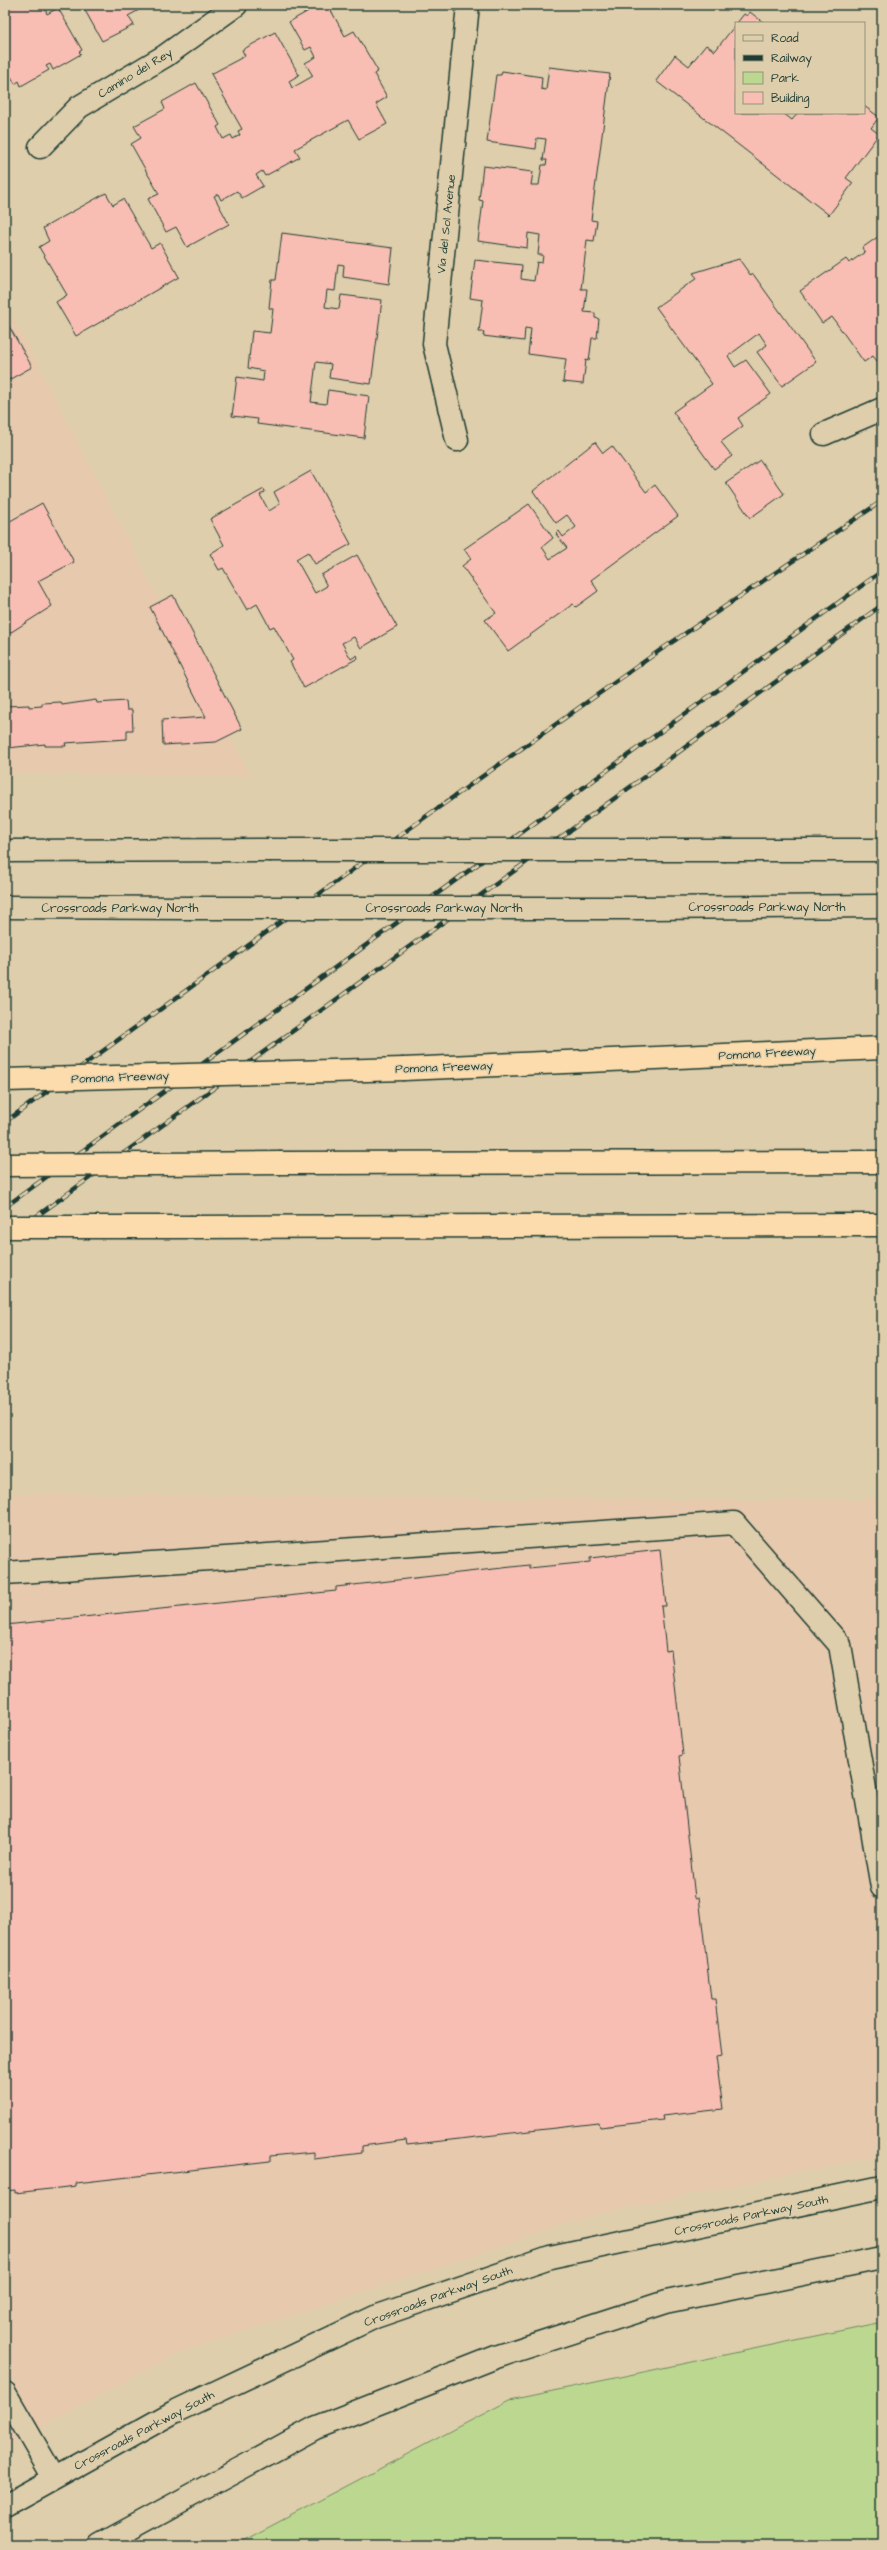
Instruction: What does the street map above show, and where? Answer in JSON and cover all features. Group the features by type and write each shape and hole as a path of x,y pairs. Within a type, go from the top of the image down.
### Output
{"highway":[{"name":"Pomona Freeway","path":"5,1080 404,1069 882,1048"},
{"path":"5,1165 882,1162"},
{"path":"5,1227 882,1225"}],"street":[{"name":"Camino del Rey","path":"40,147 79,107 165,56 236,5"},
{"name":"Via del Sol Avenue","path":"457,440 434,344 468,5"},
{"path":"824,434 882,409"},
{"path":"5,851 882,850"},
{"name":"Crossroads Parkway North","path":"5,907 646,908 882,906"},
{"path":"5,1573 734,1523 840,1645 882,1887"},
{"name":"Crossroads Parkway South","path":"5,2506 174,2412 375,2317 550,2257 882,2187"},
{"path":"100,2545 315,2428 496,2357 666,2302 882,2258"},
{"path":"5,2393 54,2478"}],"shaded area":[{"path":"5,302 250,776 5,773"},
{"path":"5,1494 775,1501 882,1499 882,2155 600,2213 173,2355 5,2447"}],"green space":[{"path":"882,2322 882,2545 235,2545 510,2400"}],"building":[{"path":"5,5 51,5 45,8 47,14 58,8 82,50 79,52 81,54 53,70 50,64 46,66 49,70 21,86 19,81 15,84 5,65"},
{"path":"82,5 148,5 128,16 134,25 102,41"},
{"path":"319,5 328,5 345,36 354,31 378,71 374,74 387,97 376,104 387,124 359,139 348,120 295,149 300,157 265,176 262,171 256,175 263,186 242,198 237,191 221,200 218,194 214,196 229,224 187,247 176,227 166,232 148,199 159,194 131,144 141,138 134,126 165,109 162,102 196,83 220,125 217,127 223,139 231,135 233,139 240,135 238,131 242,129 211,74 245,56 242,50 275,32 299,75 289,81 292,88 313,76 305,63 316,57 311,47 305,50 289,22"},
{"path":"750,12 763,22 738,22 744,14 747,16"},
{"path":"735,25 735,114 784,114 792,120 797,114 865,114 865,107 879,117 871,128 879,134 846,178 853,183 829,215 656,81 675,55 689,66 706,45 715,51"},
{"path":"549,67 610,74 591,220 597,221 594,241 587,240 581,289 587,289 584,312 595,313 595,318 599,319 597,338 592,338 589,361 586,360 583,384 563,382 566,359 528,354 531,329 525,328 524,341 483,336 484,332 479,332 483,300 470,298 475,260 522,265 521,279 534,281 537,262 542,263 543,255 538,255 540,235 528,233 527,248 478,241 483,201 479,200 483,166 533,172 531,185 539,185 542,165 546,165 547,160 543,160 546,139 537,138 536,149 487,142 496,75 501,75 502,71 542,77 541,89 546,90"},
{"path":"106,193 113,205 123,199 151,248 160,243 179,277 76,336 56,302 67,295 39,247 49,241 43,228"},
{"path":"282,233 393,248 389,284 343,277 344,265 338,264 335,291 327,290 325,307 339,309 341,295 382,300 371,384 329,378 331,364 316,362 311,402 326,404 328,390 369,396 364,438 257,424 258,419 232,416 237,377 263,381 264,371 248,368 252,331 270,333 273,309 269,308 272,280 276,280"},
{"path":"882,234 881,366 873,356 864,362 832,317 822,323 800,291 846,259 849,263 865,252 862,248"},
{"path":"739,259 751,276 753,274 816,362 782,386 757,352 767,345 759,333 728,356 735,367 746,360 771,394 738,418 743,426 721,442 732,456 714,469 673,412 712,384 656,307 697,278 693,273"},
{"path":"5,319 32,367 5,382"},
{"path":"595,442 603,453 612,446 646,492 655,485 678,516 591,580 598,591 576,607 573,604 508,651 485,620 496,613 462,566 471,559 464,549 529,504 553,538 542,547 550,559 567,548 556,534 559,531 563,537 576,527 567,515 556,523 533,491"},
{"path":"760,460 784,494 750,518 726,483"},
{"path":"311,471 351,544 315,564 308,552 296,559 315,593 327,586 321,575 357,555 397,627 361,648 354,637 342,643 351,659 357,655 358,658 304,688 290,662 293,660 274,626 270,628 257,604 247,610 223,568 219,570 210,554 224,545 210,519 264,489 265,492 260,495 269,511 280,504 274,492"},
{"path":"42,503 74,562 38,581 52,606 5,636 5,524"},
{"path":"173,595 242,729 216,742 163,745 162,720 206,717 150,607"},
{"path":"96,700 97,703 126,701 127,710 132,710 133,730 127,730 127,739 65,743 66,746 45,746 45,744 8,748 8,746 5,746 5,706 29,705 29,707 42,706 42,703 61,702 62,705"},
{"path":"660,1550 666,1606 661,1606 666,1651 671,1650 683,1755 679,1756 695,1898 699,1897 711,1999 715,1999 722,2056 716,2057 723,2109 662,2116 663,2120 600,2127 599,2123 407,2145 406,2140 362,2146 362,2153 314,2159 314,2152 270,2156 270,2161 76,2183 76,2186 15,2193 15,2190 5,2191 5,1625 336,1591 336,1587 529,1565 529,1568 590,1562 590,1558"}],"railway":[{"path":"5,1122 435,810 659,651 882,501"},
{"path":"5,1207 882,571"},
{"path":"5,1239 882,605"}]}
